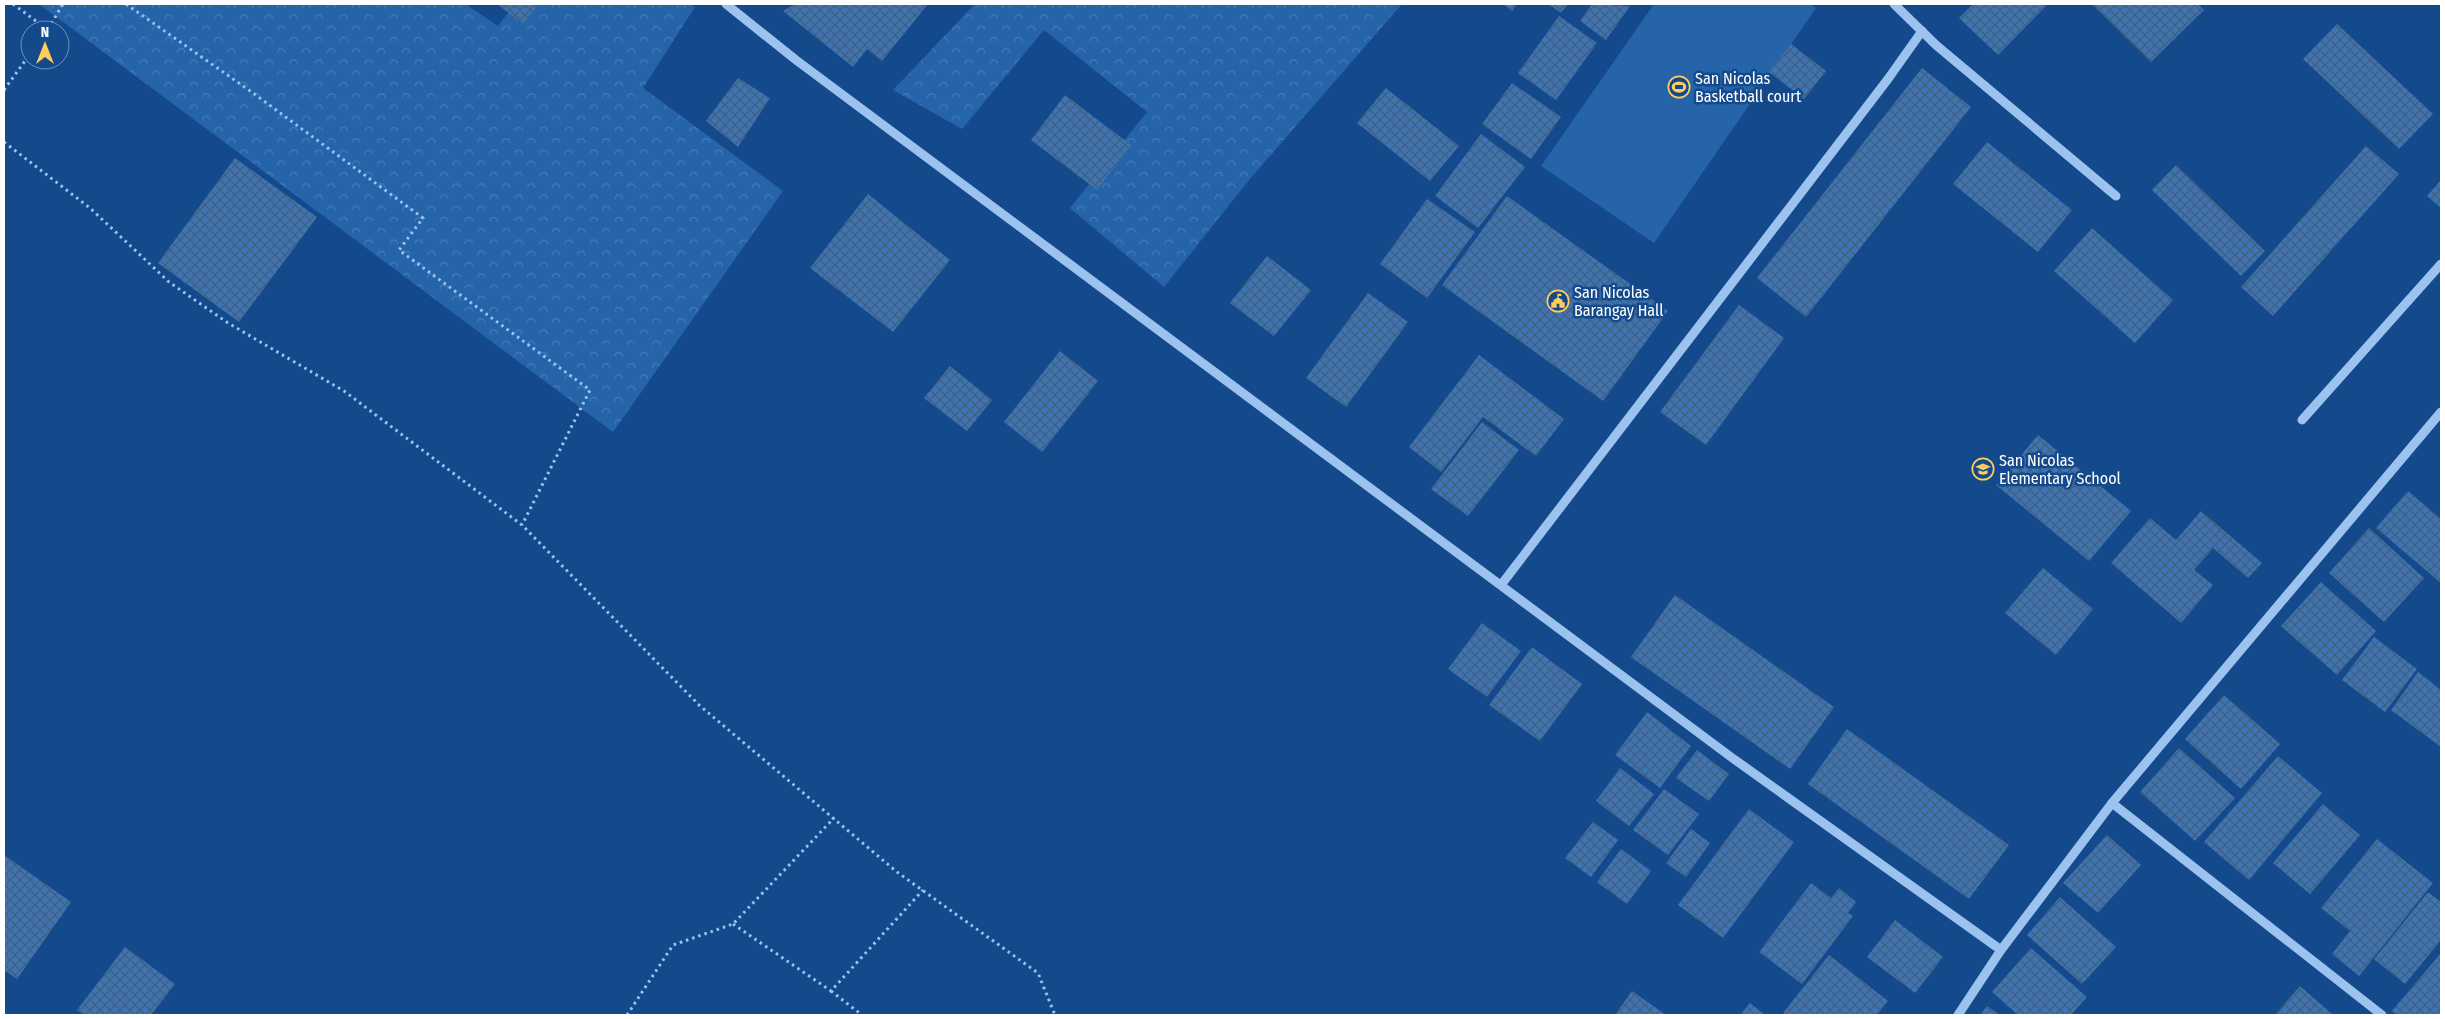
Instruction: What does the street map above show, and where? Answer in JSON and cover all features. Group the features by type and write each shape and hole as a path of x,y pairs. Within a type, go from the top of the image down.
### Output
{"street":[{"path":"726,4 796,60 1731,757 2001,950"},
{"path":"1894,4 1922,31 2116,196"},
{"path":"1501,585 1882,87 1922,31"},
{"path":"2302,420 2441,264"},
{"path":"1958,1015 2001,950 2112,803 2441,412"},
{"path":"2112,803 2382,1015"}],"path":[{"path":"13,4 35,20"},
{"path":"53,20 63,4"},
{"path":"126,4 253,93 423,218 399,250 590,390 522,525"},
{"path":"4,90 20,68"},
{"path":"4,142 90,208 169,282 228,323 344,391 522,525 699,705 923,890 1038,973 1055,1015"},
{"path":"627,1015 673,945 733,924 834,818"},
{"path":"830,991 923,890"},
{"path":"733,924 862,1015"}],"green space":[{"path":"39,4 465,4 498,26 515,4 691,4 695,7 643,88 783,191 613,432 70,27 70,20 60,20"},
{"path":"975,4 1402,4 1249,180 1164,287 1070,208 1147,112 1044,30 962,129 893,90"},
{"name":"San Nicolas Basketball court","path":"1654,4 1810,4 1816,8 1654,243 1541,166"}],"building":[{"path":"497,4 539,4 523,24"},
{"path":"795,4 928,4 882,61 867,49 853,67 783,11"},
{"path":"1503,4 1517,4 1512,11"},
{"path":"1548,4 1568,4 1561,13"},
{"path":"1592,4 1630,6 1606,40 1580,21"},
{"path":"1973,4 2048,4 1998,55 1959,18"},
{"path":"2092,4 2198,4 2204,10 2151,62"},
{"path":"1559,16 1597,43 1556,100 1518,73"},
{"path":"2337,24 2433,114 2399,149 2303,59"},
{"path":"1791,44 1826,71 1804,99 1769,72"},
{"path":"1922,68 1971,107 1806,317 1757,278"},
{"path":"738,78 770,98 738,147 706,121"},
{"path":"1512,83 1561,117 1531,159 1482,124"},
{"path":"1386,88 1459,146 1430,181 1357,123"},
{"path":"1065,95 1131,145 1097,190 1031,140"},
{"path":"1481,134 1525,167 1478,228 1435,196"},
{"path":"1987,142 2072,210 2038,252 1953,184"},
{"path":"2366,146 2399,174 2273,316 2241,287"},
{"path":"235,158 317,217 239,322 158,263"},
{"path":"2176,165 2265,251 2241,276 2152,190"},
{"path":"2441,180 2441,208 2427,196"},
{"path":"868,194 950,260 893,332 810,268"},
{"name":"San Nicolas Barangay Hall","path":"1507,196 1668,311 1603,401 1442,285"},
{"path":"1427,199 1475,232 1427,298 1380,264"},
{"path":"2092,228 2173,300 2135,343 2054,271"},
{"path":"1267,256 1311,290 1274,336 1230,303"},
{"path":"1368,293 1408,322 1346,407 1306,378"},
{"path":"1739,305 1784,338 1706,445 1660,412"},
{"path":"1060,351 1098,381 1042,452 1004,422"},
{"path":"1479,355 1564,419 1536,456 1483,417 1441,472 1409,447"},
{"path":"950,366 992,400 967,431 924,398"},
{"path":"1482,422 1519,450 1468,516 1431,489"},
{"path":"2038,435 2131,511 2089,561 1996,485"},
{"path":"2408,491 2441,519 2441,583 2376,528"},
{"path":"2201,511 2262,563 2248,578 2213,548 2194,570 2213,585 2181,623 2111,563 2150,518 2176,540"},
{"path":"2369,528 2424,578 2384,622 2329,573"},
{"path":"2043,568 2093,609 2056,655 2005,613"},
{"path":"2321,582 2376,631 2337,675 2281,626"},
{"path":"1675,595 1834,707 1790,769 1631,657"},
{"path":"1482,623 1521,651 1487,697 1448,669"},
{"path":"2374,637 2417,669 2385,712 2342,680"},
{"path":"1532,647 1582,684 1540,741 1489,705"},
{"path":"2418,672 2441,690 2441,747 2391,710"},
{"path":"2224,695 2280,744 2241,789 2185,739"},
{"path":"1647,712 1691,746 1660,788 1615,755"},
{"path":"1847,729 2009,845 1969,899 1808,784"},
{"path":"2179,748 2235,798 2195,841 2140,792"},
{"path":"1697,750 1729,774 1709,801 1676,778"},
{"path":"2278,756 2322,793 2249,880 2204,842"},
{"path":"1620,768 1654,794 1629,826 1596,801"},
{"path":"1664,789 1699,814 1668,855 1633,830"},
{"path":"2323,804 2360,835 2310,894 2273,863"},
{"path":"1749,809 1794,842 1723,938 1678,905"},
{"path":"1593,822 1618,840 1591,877 1565,858"},
{"path":"1691,829 1710,843 1686,877 1666,863"},
{"path":"2107,835 2141,865 2098,913 2063,883"},
{"path":"2377,839 2433,883 2359,976 2332,954 2350,931 2321,908"},
{"path":"1621,849 1651,871 1627,904 1597,882"},
{"path":"4,855 71,902 17,979 4,970"},
{"path":"1811,883 1831,898 1839,888 1856,902 1848,913 1853,916 1802,984 1759,952"},
{"path":"2428,892 2441,902 2441,940 2405,984 2374,959"},
{"path":"2060,897 2116,947 2082,984 2027,935"},
{"path":"1895,920 1943,957 1915,993 1867,957"},
{"path":"125,947 175,984 151,1015 84,1015 77,1010"},
{"path":"2031,948 2087,997 2071,1015 2018,1015 1992,992"},
{"path":"2441,953 2441,1015 2397,1015 2392,1011"},
{"path":"1829,955 1888,1001 1877,1015 1786,1015 1783,1013"},
{"path":"2300,986 2333,1015 2275,1015"},
{"path":"1632,991 1666,1015 1615,1015"},
{"path":"1750,1003 1765,1015 1740,1015"},
{"path":"1987,1006 2000,1015 1980,1015"}],"place":[{"name":"San Nicolas Basketball court","path":"1679,87"},
{"name":"San Nicolas Barangay Hall","path":"1558,301"},
{"name":"San Nicolas Elementary School","path":"1983,469"}]}
